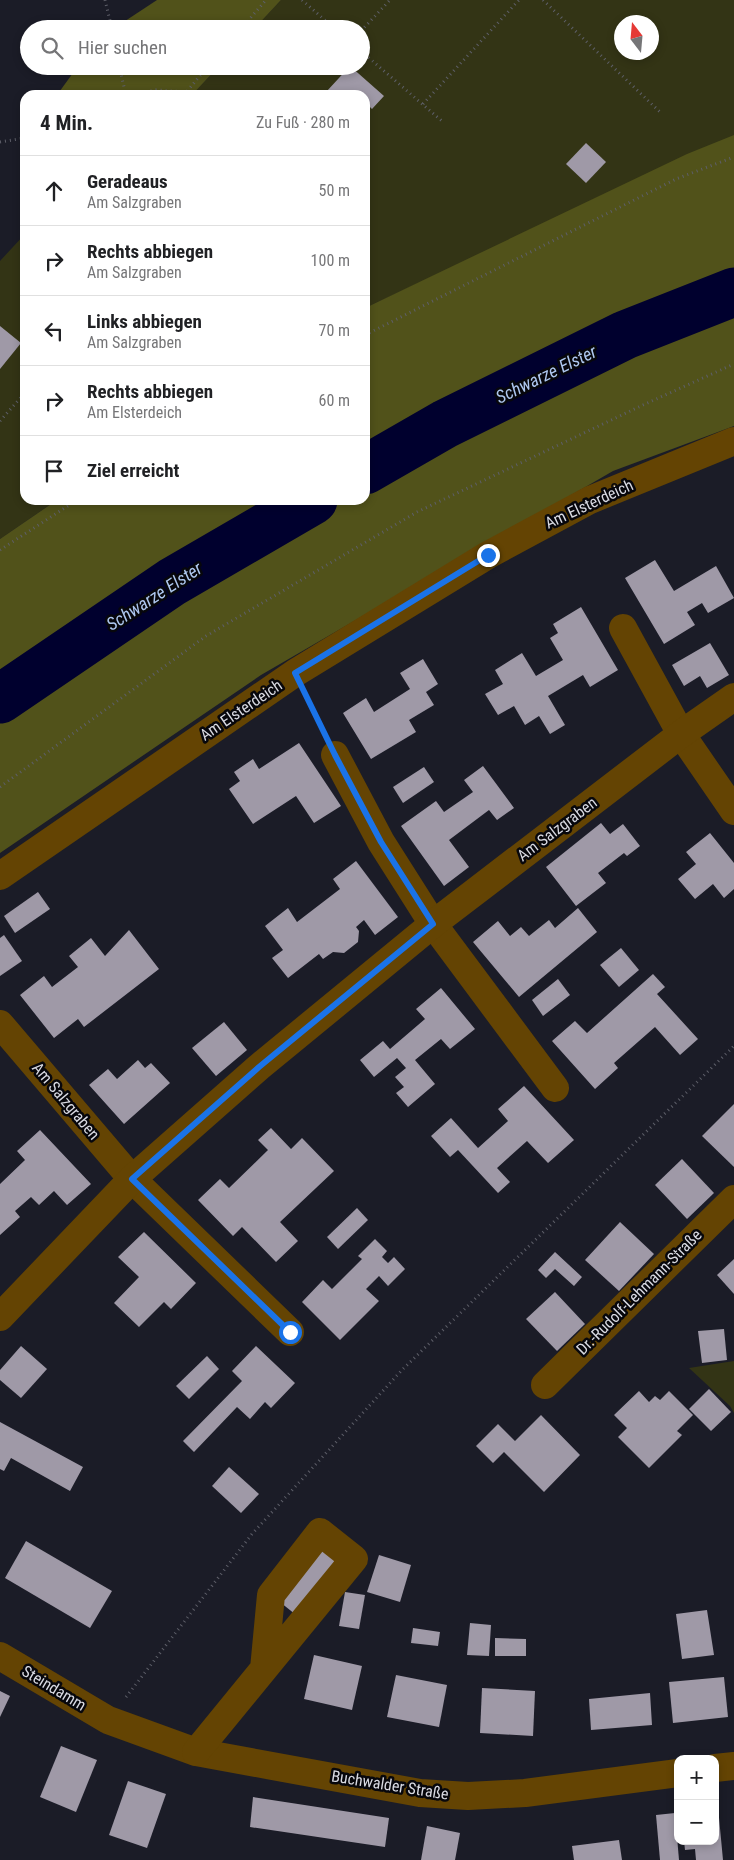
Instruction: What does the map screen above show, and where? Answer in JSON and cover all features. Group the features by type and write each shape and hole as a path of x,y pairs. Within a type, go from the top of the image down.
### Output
{"street":[{"name":"Am Elsterdeich","path":"0,876 295,673 488,555 590,500 734,441"},
{"path":"622,628 681,734 734,812"},
{"name":"Am Salzgraben","path":"0,1317 132,1179 259,1067 433,924 681,734 734,697"},
{"path":"335,755 381,842 433,924 555,1088"},
{"name":"Am Salzgraben","path":"0,1024 132,1179 290,1332"},
{"name":"Dr.-Rudolf-Lehmann-Straße","path":"544,1386 734,1198"},
{"name":"Steindamm","path":"0,1656 108,1720"},
{"path":"196,1752 264,1669"},
{"name":"Buchwalder Straße","path":"108,1720 196,1752 420,1793 468,1796 525,1794 674,1774"},
{"path":"719,1768 734,1766"}],"path":[{"path":"104,0 110,20"},
{"path":"249,20 266,0"},
{"path":"302,0 325,20"},
{"path":"370,21 390,0"},
{"path":"423,104 519,0"},
{"path":"542,0 660,112"},
{"path":"370,59 443,122"},
{"path":"122,75 125,90"},
{"path":"188,90 200,75"},
{"path":"0,142 20,139"},
{"path":"370,332 676,179 734,157"},
{"path":"0,787 206,636 417,512 642,405 734,364"},
{"path":"0,422 20,399"},
{"path":"0,550 69,505"},
{"path":"295,673 335,755"},
{"path":"108,1720 252,1534 402,1370 734,1046"}],"shaded area":[{"path":"157,0 281,0 262,20 127,20"},
{"path":"281,0 734,0 734,136 370,306 370,90 197,90 211,75 370,75 370,20 262,20"},
{"path":"71,75 211,75 197,90 61,90"},
{"path":"734,135 734,426 613,471 261,675 0,853 0,539 50,505 370,505 370,306 687,154"},
{"path":"20,239 20,505 50,505 0,539 0,261"},
{"path":"734,1361 734,1413 730,1406 689,1368"}],"building":[{"path":"342,75 360,75 384,96 372,109 370,107 370,90 328,90"},
{"path":"586,143 606,162 586,183 566,164"},
{"path":"0,326 20,342 20,344 0,369"},
{"path":"655,560 674,591 716,566 734,598 708,613 702,603 687,612 695,625 664,644 625,578"},
{"path":"581,607 618,670 590,687 583,675 548,696 565,725 550,734 539,716 525,725 514,706 498,715 485,694 503,684 495,670 522,653 536,676 563,660 550,638 558,633 553,624"},
{"path":"710,643 729,675 707,688 700,676 684,686 672,665"},
{"path":"423,659 438,684 426,692 434,705 409,720 416,732 371,759 343,713 366,698 374,712 410,689 400,673"},
{"path":"299,743 341,806 314,823 296,796 253,824 229,789 240,781 234,772 253,759 259,769"},
{"path":"483,766 514,808 497,820 489,810 449,840 469,867 444,886 401,826 436,801 444,812 473,792 464,780"},
{"path":"424,767 434,782 403,803 393,787"},
{"path":"601,823 610,834 623,824 640,846 627,856 624,853 598,873 606,883 576,906 546,867"},
{"path":"710,833 734,863 734,889 724,898 713,884 695,899 678,879 696,864 686,852"},
{"path":"356,861 398,917 375,935 364,920 356,927 359,931 358,942 344,953 333,952 323,959 319,954 288,978 272,958 283,950 265,926 288,908 297,922 340,889 333,879"},
{"path":"38,892 50,909 15,933 4,916"},
{"path":"578,908 597,932 519,997 473,942 498,921 510,936 521,927 529,936 549,920 555,928"},
{"path":"129,930 159,969 84,1027 78,1019 54,1038 20,995 44,976 52,987 78,967 69,956 91,938 105,956"},
{"path":"4,935 22,961 0,976 0,938"},
{"path":"621,948 639,970 619,987 600,965"},
{"path":"653,974 665,987 657,994 698,1039 680,1055 655,1027 614,1063 618,1068 595,1089 552,1041 575,1021 587,1033"},
{"path":"558,979 570,995 543,1016 532,1000"},
{"path":"441,988 475,1029 450,1049 441,1039 415,1060 435,1084 408,1107 396,1093 404,1087 395,1077 406,1068 397,1058 374,1077 360,1060 383,1041 390,1049 425,1019 416,1009"},
{"path":"224,1022 247,1050 216,1076 192,1048"},
{"path":"138,1060 145,1068 151,1063 170,1083 124,1124 89,1085 108,1069 117,1079"},
{"path":"524,1086 574,1140 548,1163 527,1141 497,1168 510,1182 498,1193 458,1150 450,1157 431,1136 451,1118 478,1148 508,1121 498,1109"},
{"path":"734,1104 734,1167 702,1136"},
{"path":"271,1128 291,1149 302,1138 334,1171 280,1222 298,1241 276,1262 242,1227 233,1236 198,1200 220,1179 229,1188 268,1150 258,1140"},
{"path":"40,1130 91,1184 67,1205 54,1191 39,1205 31,1197 15,1211 20,1217 0,1235 0,1184 25,1160 17,1151"},
{"path":"682,1159 714,1193 687,1219 655,1185"},
{"path":"357,1208 368,1220 338,1249 327,1237"},
{"path":"620,1222 654,1254 619,1291 585,1260"},
{"path":"144,1232 196,1283 171,1309 164,1302 139,1327 114,1303 139,1277 118,1257"},
{"path":"375,1239 387,1251 382,1257 388,1263 394,1257 405,1269 388,1286 379,1276 366,1289 379,1301 340,1340 302,1302 323,1280 332,1289 362,1259 358,1256"},
{"path":"555,1252 582,1277 574,1286 555,1269 546,1278 538,1270"},
{"path":"734,1259 734,1294 717,1275"},
{"path":"555,1292 585,1324 557,1351 526,1319"},
{"path":"724,1329 727,1360 702,1363 698,1331"},
{"path":"21,1346 47,1369 21,1398 0,1380 0,1370"},
{"path":"256,1346 295,1383 271,1408 265,1402 250,1419 237,1407 194,1452 183,1441 242,1381 232,1371"},
{"path":"207,1356 219,1369 189,1399 176,1386"},
{"path":"709,1389 731,1412 711,1431 689,1409"},
{"path":"639,1391 649,1402 655,1396 660,1400 669,1391 693,1415 677,1431 682,1435 649,1468 618,1437 627,1428 614,1415"},
{"path":"541,1415 580,1455 544,1492 504,1452 493,1463 476,1446 498,1424 515,1441"},
{"path":"0,1422 83,1467 70,1491 11,1458 4,1471 0,1469"},
{"path":"229,1467 259,1494 241,1513 212,1486"},
{"path":"26,1541 112,1591 90,1628 5,1578"},
{"path":"319,1544 345,1565 301,1619 275,1598"},
{"path":"379,1555 411,1565 400,1602 367,1592"},
{"path":"345,1592 365,1595 359,1629 339,1626"},
{"path":"707,1610 714,1655 682,1659 676,1614"},
{"path":"470,1623 491,1625 489,1656 467,1655"},
{"path":"413,1628 440,1632 438,1646 411,1643"},
{"path":"495,1638 526,1639 526,1656 495,1656"},
{"path":"314,1655 362,1666 352,1710 304,1699"},
{"path":"396,1675 447,1685 439,1727 387,1717"},
{"path":"724,1677 728,1717 673,1723 669,1682"},
{"path":"482,1688 535,1691 533,1736 480,1733"},
{"path":"0,1691 10,1696 0,1717"},
{"path":"650,1693 652,1725 591,1730 589,1699"},
{"path":"61,1746 97,1760 76,1812 40,1797"},
{"path":"128,1781 166,1794 147,1848 109,1835"},
{"path":"253,1797 389,1818 385,1847 250,1827"},
{"path":"674,1813 674,1845 678,1845 679,1860 660,1860 656,1815"},
{"path":"719,1818 723,1860 696,1860 695,1849 685,1850 684,1845 719,1845"},
{"path":"427,1826 460,1833 455,1860 421,1860"},
{"path":"619,1840 622,1860 574,1860 572,1846"}],"waterway":[{"name":"Schwarze Elster","path":"370,467 445,424 625,335 734,292"},
{"name":"Schwarze Elster","path":"0,699 172,582 304,505"}],"route":[{"path":"290,1332 132,1179 259,1067 433,924 381,842 335,755 295,673 488,555"}]}
